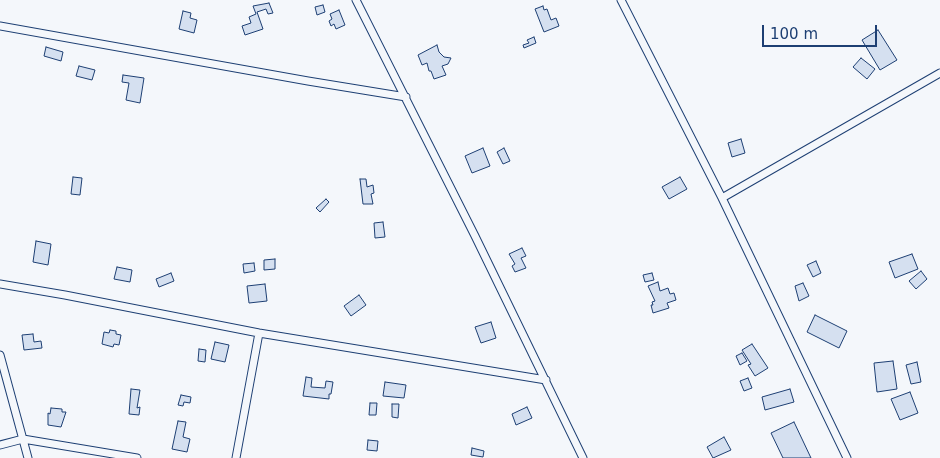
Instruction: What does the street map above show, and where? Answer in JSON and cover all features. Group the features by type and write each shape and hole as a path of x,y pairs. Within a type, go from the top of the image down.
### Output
{"street":[{"path":"356,0 406,97 583,458"},
{"path":"621,0 722,198 847,458"},
{"path":"0,26 308,82 406,97"},
{"path":"722,198 940,73"},
{"path":"0,284 258,333 546,380"},
{"path":"236,458 258,333"},
{"path":"0,355 28,458"},
{"path":"0,445 23,439 137,458"}],"building":[{"path":"269,3 273,13 268,14 266,9 257,12 263,29 245,35 242,26 251,23 249,17 256,14 253,6"},
{"path":"323,5 325,12 317,15 315,7"},
{"path":"543,6 544,10 547,9 551,20 556,18 559,26 544,32 535,9"},
{"path":"339,10 345,25 336,29 334,24 331,26 329,21 332,19 330,14"},
{"path":"183,11 191,13 190,18 197,20 194,33 179,29"},
{"path":"878,30 897,60 880,70 862,40"},
{"path":"534,37 536,43 524,48 523,45 529,43 527,40"},
{"path":"437,45 439,52 444,57 451,58 448,64 442,66 446,75 434,79 427,63 422,65 418,55"},
{"path":"46,47 63,52 61,61 44,56"},
{"path":"861,58 875,69 867,79 853,67"},
{"path":"79,66 95,70 92,80 76,76"},
{"path":"123,75 144,78 140,103 126,100 129,83 122,82"},
{"path":"741,139 745,153 732,157 728,143"},
{"path":"483,148 490,166 472,173 465,156"},
{"path":"504,148 510,161 503,164 497,152"},
{"path":"73,177 82,178 80,195 71,194"},
{"path":"680,177 687,189 669,199 662,187"},
{"path":"360,179 366,179 367,187 373,185 374,193 371,194 373,204 363,204"},
{"path":"326,199 329,202 320,212 316,208"},
{"path":"383,222 385,237 375,238 374,223"},
{"path":"36,241 51,244 48,265 33,262"},
{"path":"522,248 526,256 521,258 526,268 515,272 512,266 515,264 509,254"},
{"path":"912,254 918,269 895,278 889,262"},
{"path":"275,259 275,269 264,270 264,260"},
{"path":"816,261 821,273 813,277 807,265"},
{"path":"254,263 255,271 244,273 243,264"},
{"path":"117,267 132,270 130,282 114,279"},
{"path":"921,271 927,279 916,289 909,281"},
{"path":"171,273 174,281 159,287 156,279"},
{"path":"652,273 654,280 645,282 643,275"},
{"path":"658,282 660,291 668,288 670,294 674,293 676,300 667,303 669,308 653,313 651,305 655,301 648,286"},
{"path":"803,283 809,296 799,301 795,286"},
{"path":"265,284 267,301 249,303 247,286"},
{"path":"359,295 366,305 351,316 344,306"},
{"path":"815,315 847,331 839,348 807,332"},
{"path":"491,322 496,338 481,343 475,327"},
{"path":"110,330 116,331 116,334 121,335 119,345 114,344 113,347 102,344 104,332 109,333"},
{"path":"33,334 34,342 41,341 42,348 24,350 22,335"},
{"path":"215,342 229,345 225,362 211,359"},
{"path":"752,344 768,368 755,376 748,365 751,364 742,350"},
{"path":"199,349 206,350 205,362 198,361"},
{"path":"742,353 747,361 740,365 736,356"},
{"path":"893,361 897,389 877,392 874,363"},
{"path":"917,362 921,382 911,384 906,365"},
{"path":"306,377 312,378 311,387 325,388 326,381 333,382 329,399 303,396"},
{"path":"748,378 752,388 744,391 740,381"},
{"path":"385,382 406,385 404,398 383,396"},
{"path":"131,389 140,390 137,408 140,407 139,415 129,414"},
{"path":"790,389 794,402 765,410 762,397"},
{"path":"910,392 918,413 900,420 891,399"},
{"path":"181,395 191,397 190,403 184,402 183,406 178,405"},
{"path":"370,403 377,403 376,415 369,415"},
{"path":"392,404 399,404 398,418 392,417"},
{"path":"527,407 532,418 516,425 512,414"},
{"path":"51,408 62,409 62,412 66,412 61,427 48,425 48,413 50,414"},
{"path":"178,421 186,422 183,437 190,439 187,452 172,449"},
{"path":"794,422 811,458 783,458 771,433"},
{"path":"724,437 731,450 713,458 707,447"},
{"path":"368,440 378,441 377,451 367,450"},
{"path":"472,448 484,451 483,457 471,455"}]}
